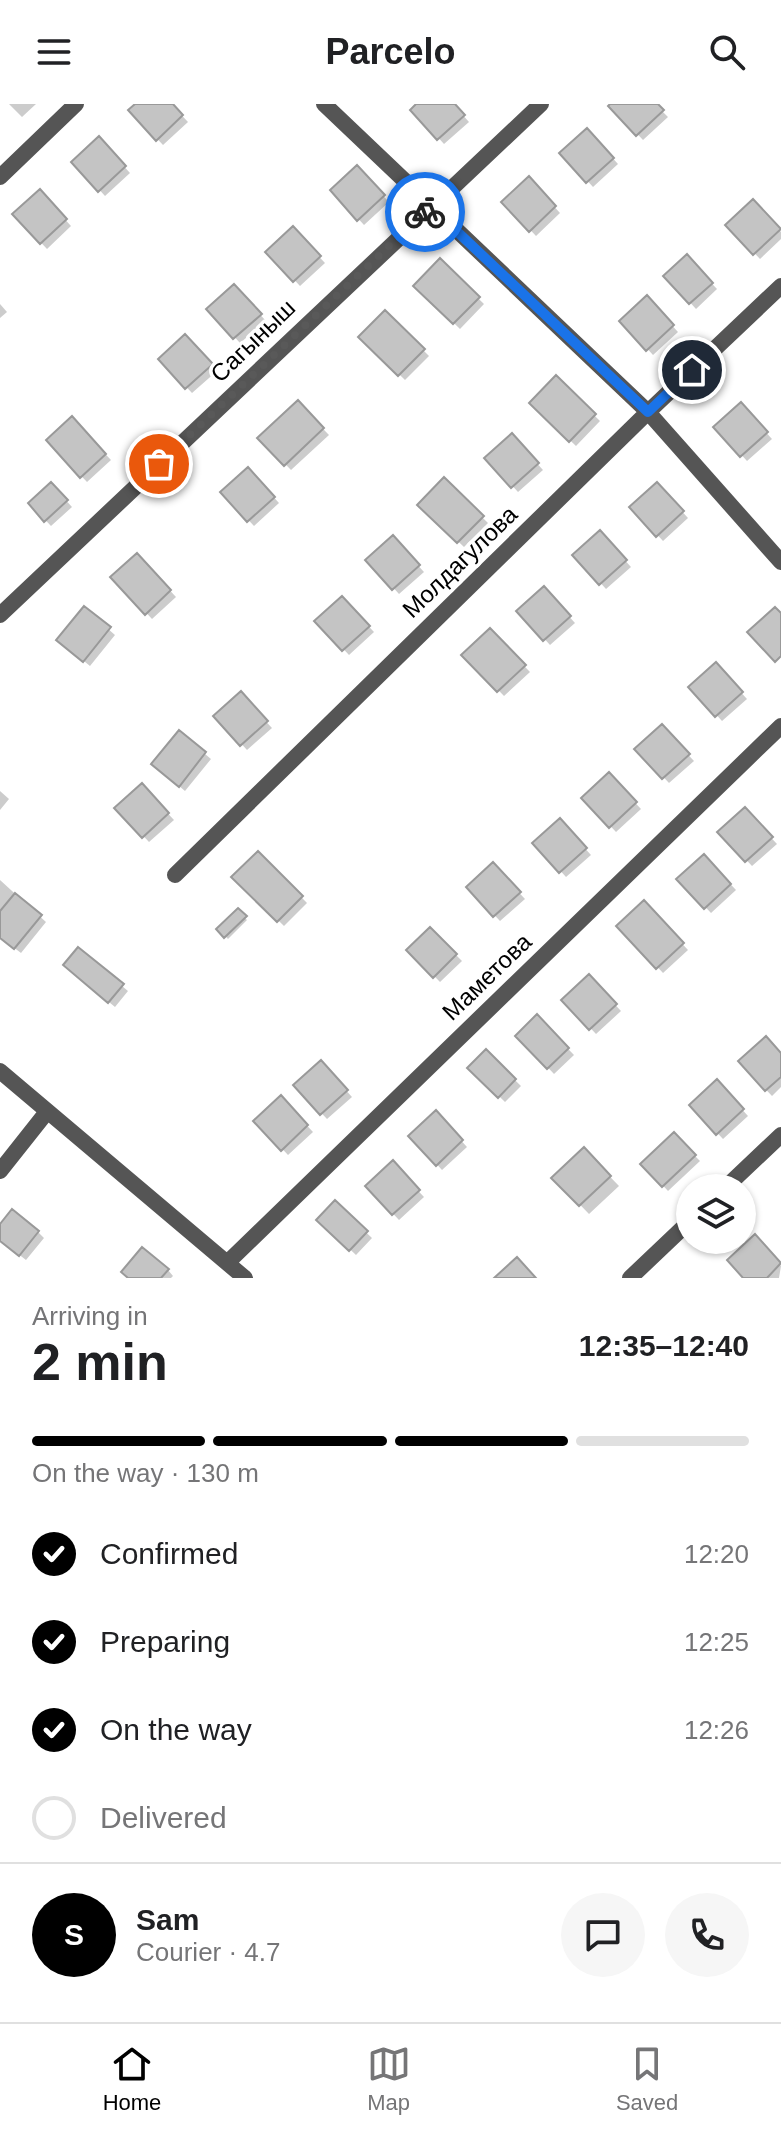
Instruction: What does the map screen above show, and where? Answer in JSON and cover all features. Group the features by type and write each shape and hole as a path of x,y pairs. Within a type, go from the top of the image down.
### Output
{"street":[{"path":"0,177 76,104"},
{"path":"324,104 648,412 781,562"},
{"name":"Сагыныш","path":"0,615 541,104"},
{"name":"Молдагулова","path":"175,875 781,286"},
{"name":"Маметова","path":"227,1263 781,726"},
{"path":"0,1071 245,1278"},
{"path":"0,1171 46,1113"},
{"path":"740,1174 781,1135"},
{"path":"630,1278 676,1234"}],"building":[{"path":"135,104 173,104 183,115 156,141 128,110"},
{"path":"416,104 455,104 465,115 437,140 410,110"},
{"path":"658,104 664,110 636,136 608,106"},
{"path":"587,128 614,158 586,183 559,153"},
{"path":"99,136 126,166 98,192 71,162"},
{"path":"357,165 385,195 357,221 330,190"},
{"path":"529,176 556,206 529,232 501,202"},
{"path":"40,189 67,219 40,244 12,214"},
{"path":"753,199 781,229 753,255 725,225"},
{"path":"293,226 321,256 293,282 265,252"},
{"path":"687,254 713,283 689,304 663,276"},
{"path":"440,258 480,297 453,324 413,286"},
{"path":"234,284 262,314 233,339 206,309"},
{"path":"647,295 674,325 646,351 619,321"},
{"path":"385,310 425,349 398,376 358,337"},
{"path":"185,334 213,364 185,389 158,359"},
{"path":"556,375 596,414 569,442 529,403"},
{"path":"298,400 324,428 284,466 257,438"},
{"path":"741,402 768,432 740,457 713,427"},
{"path":"72,416 106,454 80,478 46,440"},
{"path":"512,433 539,463 511,488 484,458"},
{"path":"248,467 275,497 247,522 220,492"},
{"path":"444,477 484,516 457,543 417,505"},
{"path":"51,482 68,500 44,522 28,503"},
{"path":"657,482 684,511 656,537 629,507"},
{"path":"600,530 627,560 599,585 572,555"},
{"path":"393,535 420,565 392,590 365,560"},
{"path":"137,553 171,590 145,615 110,577"},
{"path":"544,586 571,616 543,641 516,611"},
{"path":"342,596 370,626 342,651 314,621"},
{"path":"84,606 111,627 83,662 56,640"},
{"path":"775,607 781,613 781,656 775,662 747,632"},
{"path":"490,628 526,665 497,692 461,655"},
{"path":"716,662 743,692 715,717 688,687"},
{"path":"241,691 268,721 240,746 213,716"},
{"path":"662,724 690,754 662,779 634,749"},
{"path":"179,730 206,752 179,787 151,764"},
{"path":"609,772 637,802 609,828 581,798"},
{"path":"142,783 169,813 142,838 114,808"},
{"path":"745,807 773,837 745,862 717,832"},
{"path":"560,818 587,848 559,873 532,843"},
{"path":"258,851 303,896 277,922 231,877"},
{"path":"704,854 731,884 704,909 676,879"},
{"path":"493,862 521,892 493,917 466,887"},
{"path":"15,893 42,915 14,949 0,938 0,911"},
{"path":"644,900 684,943 656,969 616,926"},
{"path":"238,908 247,916 224,938 216,929"},
{"path":"430,927 457,954 433,978 406,950"},
{"path":"78,947 124,984 108,1003 63,965"},
{"path":"589,974 617,1004 589,1030 561,1000"},
{"path":"537,1014 569,1048 547,1069 515,1036"},
{"path":"766,1036 781,1053 781,1077 765,1091 738,1061"},
{"path":"486,1049 516,1079 498,1098 467,1068"},
{"path":"321,1060 348,1090 320,1115 293,1085"},
{"path":"717,1079 744,1109 716,1135 689,1105"},
{"path":"281,1095 308,1125 281,1151 253,1121"},
{"path":"436,1110 463,1140 436,1166 408,1136"},
{"path":"674,1132 696,1155 662,1187 640,1164"},
{"path":"584,1147 611,1176 579,1206 551,1178"},
{"path":"393,1160 420,1190 392,1215 365,1186"},
{"path":"335,1200 368,1231 349,1251 316,1220"},
{"path":"12,1209 39,1231 19,1256 0,1241 0,1224"},
{"path":"756,1235 781,1263 767,1278 743,1278 727,1260 733,1254 756,1254"},
{"path":"142,1247 169,1269 161,1278 128,1278 121,1272"},
{"path":"517,1257 536,1278 494,1278"}],"way so far":[{"path":"159,464 425,212"}],"route":[{"path":"425,212 430,206 648,412 692,370"}]}
